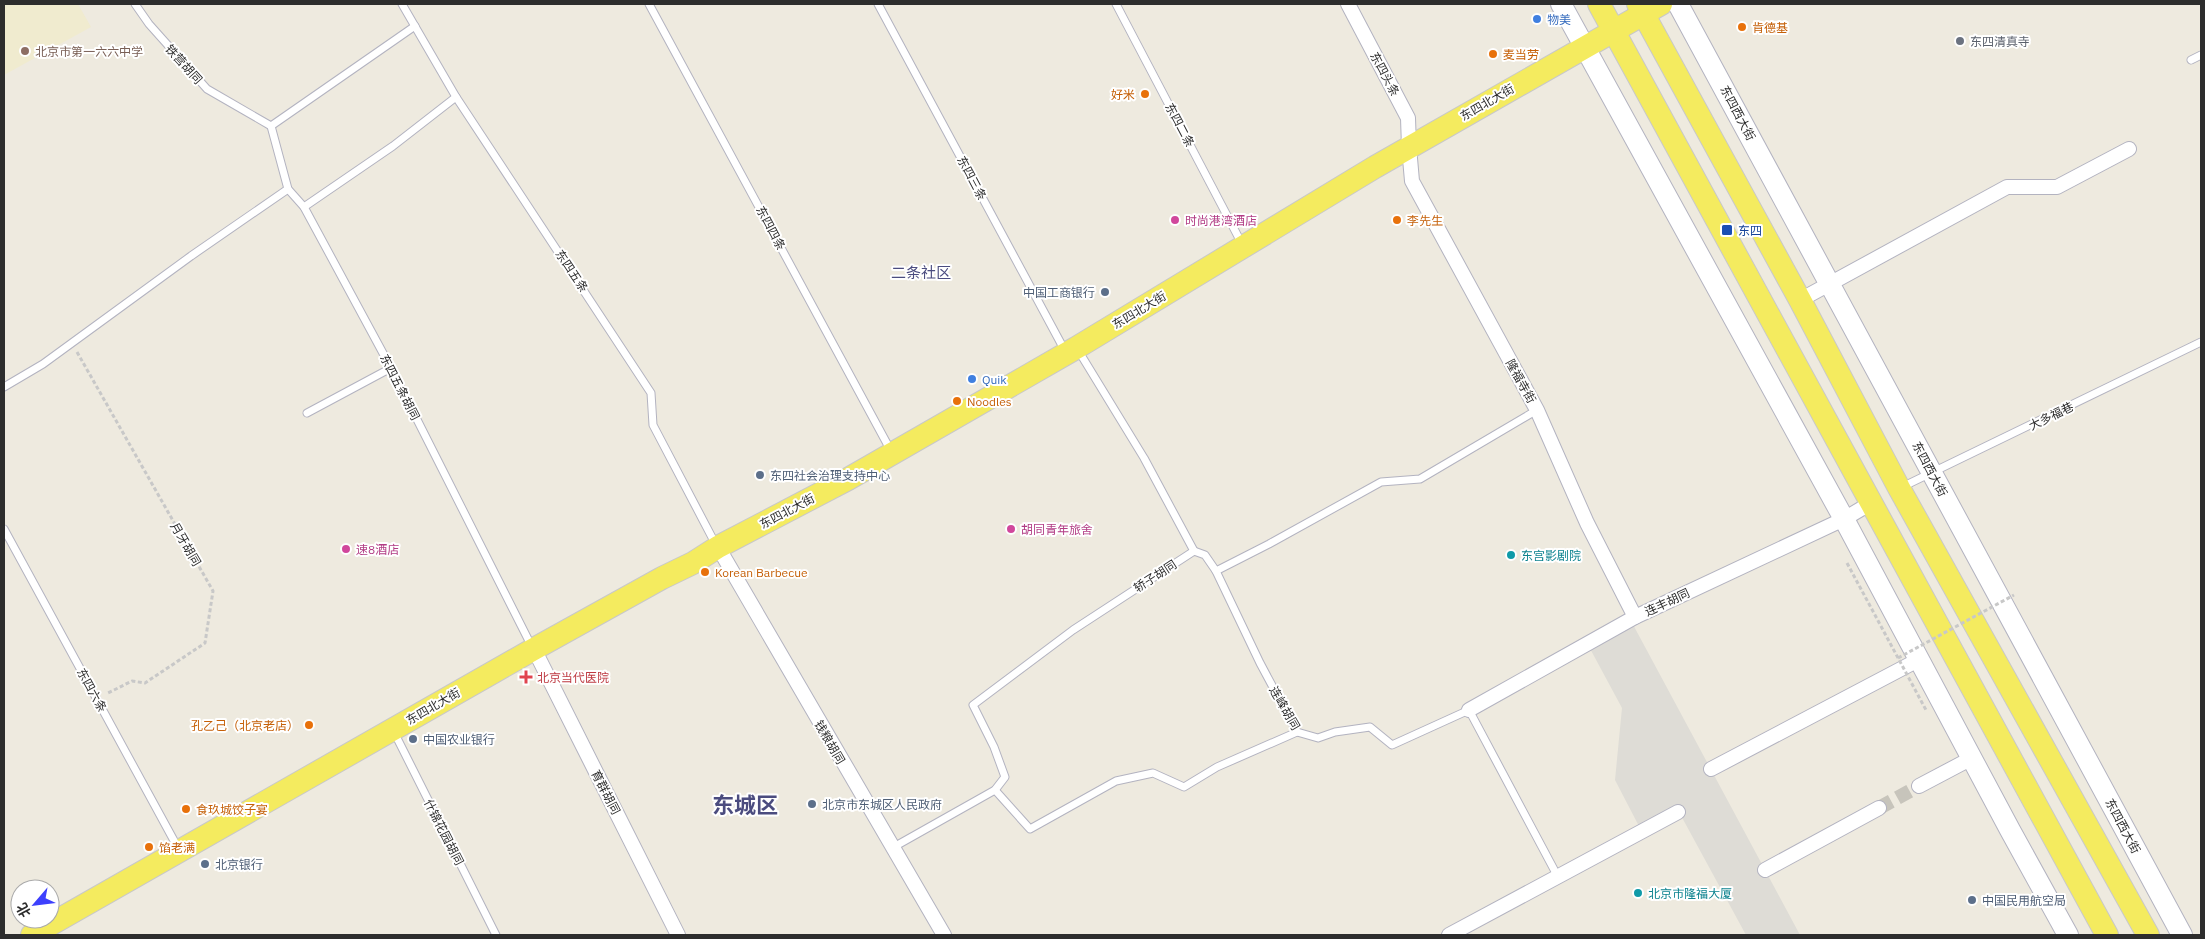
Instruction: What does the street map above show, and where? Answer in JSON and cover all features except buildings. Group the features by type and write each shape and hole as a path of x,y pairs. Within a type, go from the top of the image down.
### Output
{"main road":[{"path":"1599,4 2107,935"},
{"name":"东四北大街","path":"32,935 534,649 693,563 718,547 848,479 1071,350 1409,147 1613,29 1647,7"},
{"path":"1647,7 1899,488 2148,935"}],"street":[{"name":"东四头条","path":"1348,4 1408,118 1409,147"},
{"path":"1561,4 1844,519 2068,935"},
{"name":"东四西大街","path":"1678,4 2182,935"},
{"name":"隆福寺街","path":"1409,147 1412,181 1537,410 1587,523 1635,616"},
{"path":"1800,300 2007,187 2057,187 2129,148"},
{"name":"连丰胡同","path":"1469,710 1635,616 1844,519 1871,503"},
{"name":"钱粮胡同","path":"718,547 944,935"},
{"name":"育群胡同","path":"534,649 678,935"},
{"path":"1711,768 1920,659"},
{"path":"1919,786 1972,758"},
{"path":"1765,870 1879,808"},
{"path":"1449,935 1678,812"}],"lane":[{"name":"铁营胡同","path":"136,4 149,24 206,89 271,126"},
{"name":"东四五条","path":"402,4 456,96 651,393 653,425 718,547"},
{"name":"东四四条","path":"649,4 893,453"},
{"name":"东四三条","path":"878,4 1071,350 1144,458 1194,551"},
{"name":"东四二条","path":"1116,4 1244,247"},
{"path":"271,126 415,26"},
{"path":"2191,60 2201,55"},
{"path":"304,207 393,146 456,96"},
{"name":"东四五条胡同","path":"271,126 288,189 304,207 391,368 534,649"},
{"path":"4,387 43,364 191,256 288,189"},
{"name":"大多福巷","path":"1899,488 2201,342"},
{"path":"307,413 391,368"},
{"path":"1194,551 1205,555 1216,570 1269,544 1381,482 1420,479 1537,410"},
{"name":"东四六条","path":"4,530 179,851"},
{"name":"轿子胡同","path":"996,790 1006,777 973,704 1073,630 1194,551"},
{"name":"连峰胡同","path":"1216,570 1260,663 1297,732 1318,738 1335,732 1370,728 1392,745 1469,710"},
{"path":"1469,710 1558,877"},
{"name":"什锦花园胡同","path":"392,729 496,935"},
{"path":"892,848 996,790 1030,829 1116,781 1153,773 1184,787 1217,767 1297,732"}],"path":[{"name":"月牙胡同","path":"71,343 213,591 205,643 145,683 132,681 97,699"},
{"path":"1847,563 1926,710"},
{"path":"1898,658 2014,595"}],"shaded area":[{"name":"北京市第一六六中学","path":"4,4 78,4 91,27 4,75"},
{"path":"1630,619 1800,935 1746,935 1679,812 1642,832 1615,780 1622,708 1587,643"}],"tunnel":[{"path":"1879,808 1919,786"}],"place":[{"name":"物美","path":"1537,19"},
{"name":"肯德基","path":"1742,27"},
{"name":"东四清真寺","path":"1960,41"},
{"name":"北京市第一六六中学","path":"25,51"},
{"name":"麦当劳","path":"1493,54"},
{"name":"好米","path":"1145,94"},
{"name":"时尚港湾酒店","path":"1175,220"},
{"name":"李先生","path":"1397,220"},
{"name":"东四","path":"1727,230"},
{"name":"中国工商银行","path":"1105,292"},
{"name":"Quik","path":"972,379"},
{"name":"Noodles","path":"957,401"},
{"name":"东四社会治理支持中心","path":"760,475"},
{"name":"胡同青年旅舍","path":"1011,529"},
{"name":"速8酒店","path":"346,549"},
{"name":"东宫影剧院","path":"1511,555"},
{"name":"Korean Barbecue","path":"705,572"},
{"name":"北京当代医院","path":"526,677"},
{"name":"孔乙己（北京老店）","path":"309,725"},
{"name":"中国农业银行","path":"413,739"},
{"name":"北京市东城区人民政府","path":"812,804"},
{"name":"食玖城饺子宴","path":"186,809"},
{"name":"馅老满","path":"149,847"},
{"name":"北京银行","path":"205,864"},
{"name":"北京市隆福大厦","path":"1638,893"},
{"name":"中国民用航空局","path":"1972,900"}],"district":[{"name":"二条社区","path":"921,272"},
{"name":"东城区","path":"745,804"}]}
